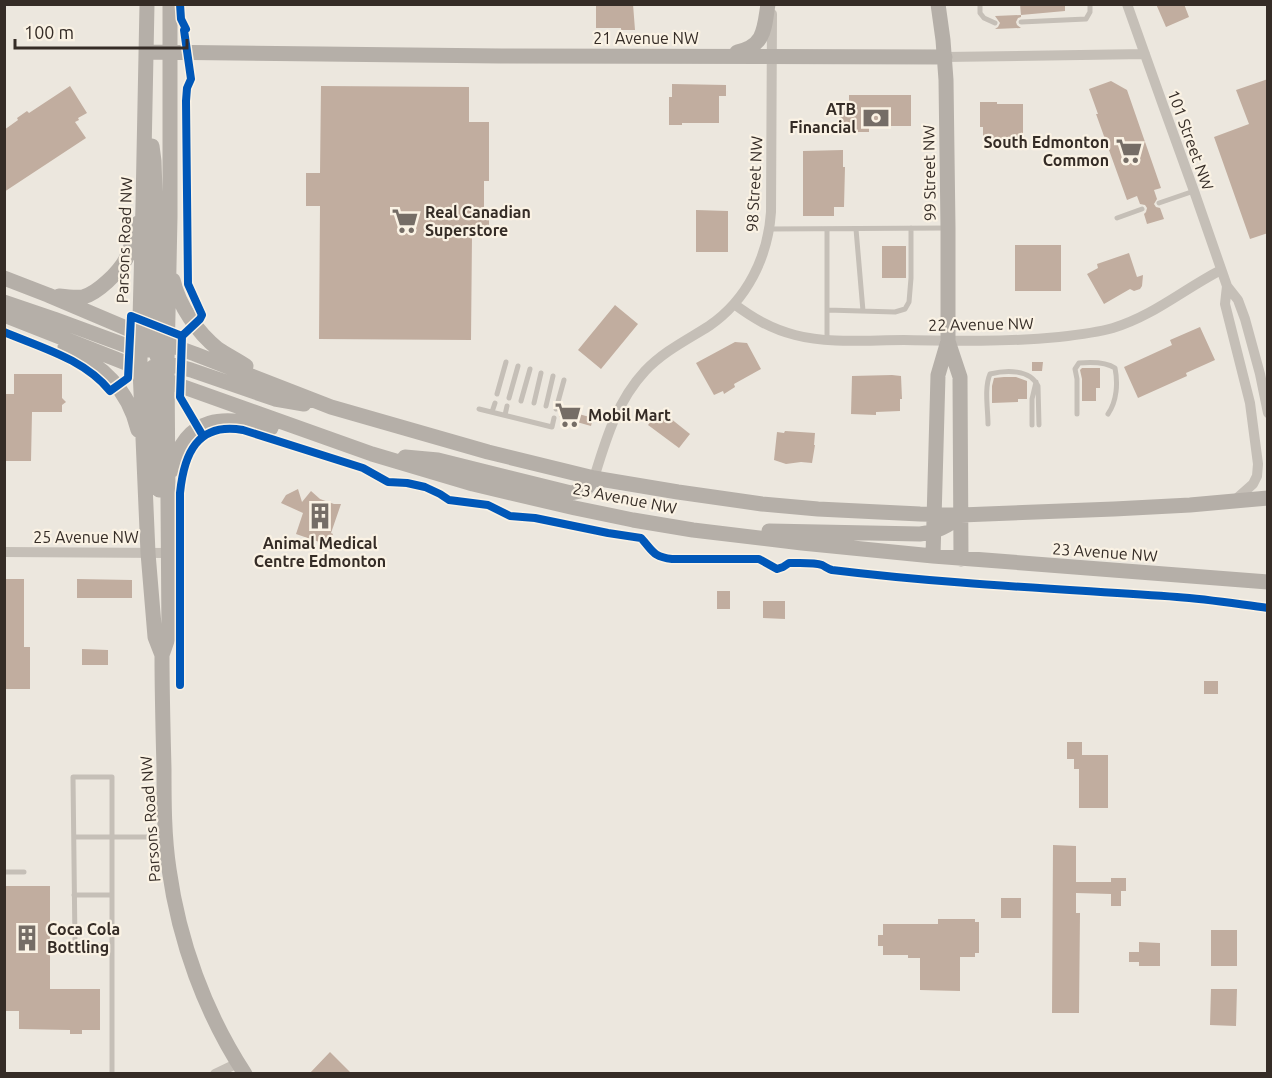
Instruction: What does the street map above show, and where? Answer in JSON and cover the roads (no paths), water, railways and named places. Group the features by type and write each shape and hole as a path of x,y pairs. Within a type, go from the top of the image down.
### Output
{"main road":[{"name":"Parsons Road NW","path":"147,4 143,205 153,356 169,509 170,635 162,655"},
{"name":"Parsons Road NW","path":"170,4 170,217 153,356 145,493 155,637 162,655 165,837 172,892 187,947 213,1016 242,1068"},
{"path":"696,57 738,52 752,47 759,40 764,29 770,4"},
{"name":"99 Street NW","path":"933,556 938,375 948,341 945,57 938,4"},
{"name":"21 Avenue NW","path":"147,52 945,57"},
{"path":"145,122 154,161 156,285 153,356 159,506 168,547"},
{"path":"48,295 83,297 98,290 106,283 127,257 143,205"},
{"path":"170,217 174,283 182,306 194,324 218,348 293,393"},
{"name":"23 Avenue NW","path":"4,278 48,295 153,356 355,449 473,484 575,508 693,530 961,559 1268,582"},
{"path":"4,302 275,399 331,407"},
{"name":"23 Avenue NW","path":"4,315 293,393 331,407 478,449 594,478 678,492 818,509 934,514 1123,509 1268,498"},
{"path":"4,321 75,352 106,373 117,386 124,395 136,421 145,493"},
{"name":"99 Street NW","path":"948,341 960,377 961,559"},
{"path":"169,509 172,470 178,452 193,433 210,422 225,420 252,423 337,447 355,449"},
{"path":"372,454 438,460 571,493 585,490 594,478"},
{"path":"693,530 920,534 933,533 954,521 961,514"}],"street":[{"name":"98 Street NW","path":"594,478 611,424 639,378 664,354 711,324 734,304 747,288 756,269 769,230 772,204 770,4"},
{"name":"101 Street NW","path":"1128,4 1221,270 1227,286 1238,300 1245,319 1268,413"},
{"name":"21 Avenue NW","path":"945,57 1145,54"},
{"name":"22 Avenue NW","path":"734,304 768,326 796,335 827,340 1004,341 1038,339 1109,329 1147,314 1221,270"},
{"name":"101 Street NW","path":"1227,286 1225,304 1250,403 1258,464 1257,476 1253,484 1233,502"},
{"name":"25 Avenue NW","path":"4,552 148,553 168,547"},
{"path":"215,1074 242,1068"}],"lane":[{"path":"980,4 980,14 995,23"},
{"path":"1021,22 1086,20 1090,6"},
{"path":"1159,203 1194,191"},
{"path":"1117,218 1142,209"},
{"path":"827,310 895,312 905,309 909,302 911,278 911,228"},
{"path":"769,230 948,228"},
{"path":"827,229 827,340"},
{"path":"856,229 863,311"},
{"path":"497,394 506,362"},
{"path":"1077,414 1075,369 1079,363 1084,363 1109,364 1115,368 1115,399 1108,414"},
{"path":"509,398 518,366"},
{"path":"522,401 530,369"},
{"path":"988,424 988,378 990,374 997,372 1026,373 1036,381 1039,396 1039,425"},
{"path":"534,403 542,373"},
{"path":"546,406 553,376"},
{"path":"556,409 564,380"},
{"path":"1032,425 1032,399 1036,381"},
{"path":"492,412 495,403"},
{"path":"505,416 507,406"},
{"path":"479,409 552,427 554,418"},
{"path":"517,418 519,410"},
{"path":"529,422 531,412"},
{"path":"542,425 544,416"},
{"path":"112,946 75,944 73,777 112,777 112,837 112,895 112,946 112,1074"},
{"path":"74,837 165,837"},
{"path":"4,873 24,872"},
{"path":"74,895 112,895"}],"place":[{"name":"ATB Financial","path":"876,118"},
{"name":"South Edmonton Common","path":"1129,151"},
{"name":"Real Canadian Superstore","path":"405,221"},
{"name":"Mobil Mart","path":"568,415"},
{"name":"Animal Medical Centre Edmonton","path":"320,516"},
{"name":"Coca Cola Bottling","path":"27,938"}]}
